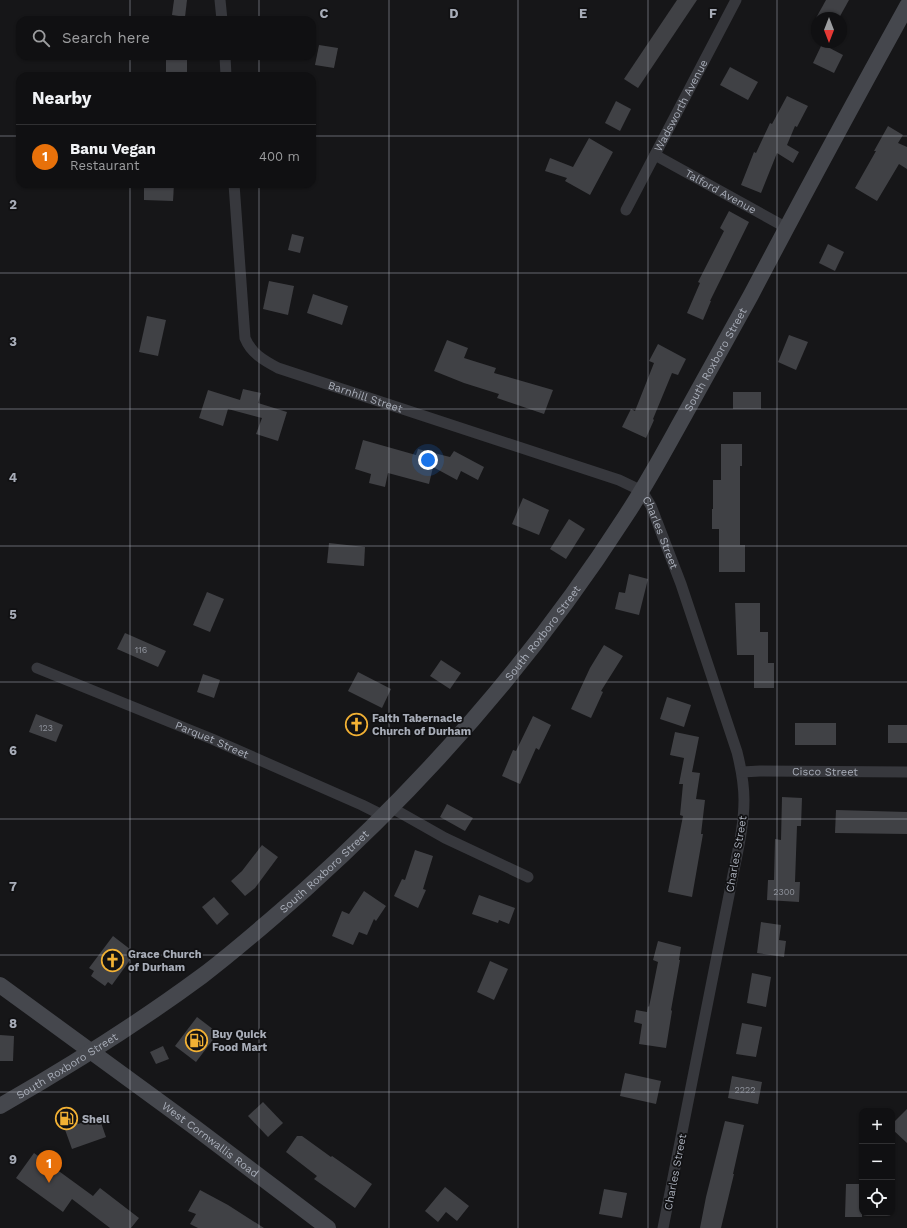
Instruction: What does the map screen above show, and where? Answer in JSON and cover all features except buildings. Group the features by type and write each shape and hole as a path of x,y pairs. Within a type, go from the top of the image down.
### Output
{"street":[{"path":"220,0 222,16"},
{"name":"Wadsworth Avenue","path":"626,210 736,0"},
{"name":"South Roxboro Street","path":"0,1106 61,1072 123,1032 203,975 274,917 388,812 500,689 553,622 642,491 730,333 907,6"},
{"path":"225,60 226,72"},
{"name":"Talford Avenue","path":"655,155 787,228"},
{"name":"Barnhill Street","path":"234,188 245,338 248,347 264,361 278,368 619,480 642,491"},
{"name":"Charles Street","path":"642,491 651,506 681,584 738,752 742,772 744,801 740,835 697,1062 663,1228"},
{"name":"Parquet Street","path":"37,668 212,739 355,802 388,812 528,877"},
{"name":"Cisco Street","path":"742,772 907,772"},
{"name":"West Cornwallis Road","path":"0,985 193,1126 328,1228"}],"place":[{"name":"Faith Tabernacle Church of Durham","path":"357,724"},
{"name":"Grace Church of Durham","path":"112,960"},
{"name":"Buy Quick Food Mart","path":"197,1040"},
{"name":"Shell","path":"66,1119"},
{"name":"Banu Vegan","path":"49,1183"}]}
